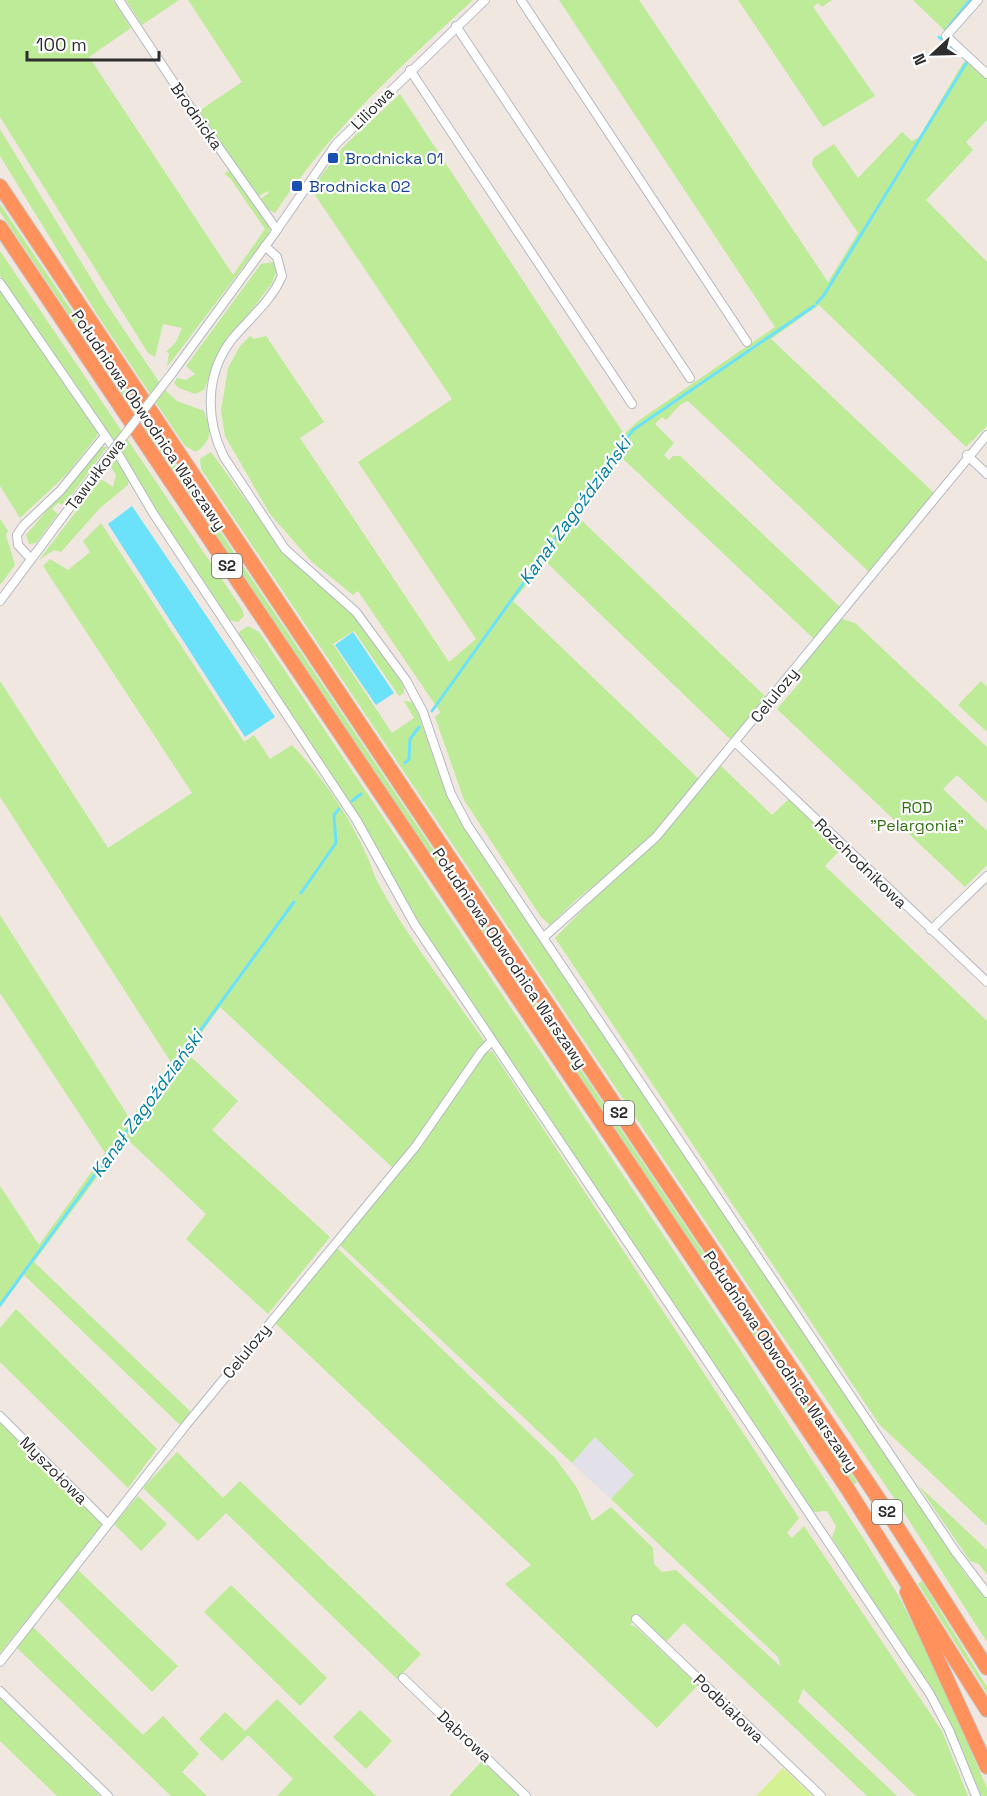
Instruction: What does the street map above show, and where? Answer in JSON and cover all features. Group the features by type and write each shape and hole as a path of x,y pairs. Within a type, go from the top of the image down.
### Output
{"highway":[{"name":"Południowa Obwodnica Warszawy","path":"0,186 894,1522 987,1668"},
{"name":"Południowa Obwodnica Warszawy","path":"0,227 894,1559 987,1710"},
{"path":"894,1559 987,1767"},
{"path":"968,1637 987,1660"}],"street":[{"name":"Brodnicka","path":"119,0 186,101 277,230"},
{"name":"Liliowa","path":"277,230 336,144 485,0"},
{"path":"520,0 747,342"},
{"path":"978,0 946,36 987,74"},
{"path":"456,26 690,378"},
{"path":"410,70 632,404"},
{"name":"Tawułkowa","path":"0,601 277,230"},
{"path":"265,246 277,257 282,276 274,290 232,340 213,378 210,402 216,443 274,535 302,566 356,612 406,680 423,712 458,809 948,1542 987,1593"},
{"path":"0,283 105,436 153,513 362,828 398,899 930,1694 949,1730 976,1796"},
{"name":"Celulozy","path":"544,938 656,837 920,519 967,455 987,435"},
{"path":"31,559 18,545 17,535 23,526 60,490 105,436"},
{"path":"967,455 987,474"},
{"name":"Rozchodnikowa","path":"735,742 987,982"},
{"path":"931,930 987,876"},
{"name":"Celulozy","path":"0,1662 334,1242 417,1146 481,1052 492,1041"},
{"name":"Myszołowa","path":"0,1416 108,1524"},
{"name":"Podbiałowa","path":"636,1619 821,1796"},
{"name":"Dąbrowa","path":"403,1678 526,1796"},
{"path":"0,1691 108,1796"}],"shaded area":[{"path":"595,1437 634,1475 611,1499 572,1463"}],"green space":[{"path":"0,0 113,0 131,28 89,57 233,275 265,229 230,178 224,174 229,170 270,226 269,233 167,367 169,353 166,352 176,342 182,328 163,324 155,357 148,353 0,117"},
{"path":"126,0 179,0 142,25"},
{"path":"188,0 473,0 367,100 319,154 275,213 266,208 260,199 269,193 267,191 258,197 199,111 242,82"},
{"path":"559,0 639,0 828,282 858,233 812,165 813,158 834,144 858,178 902,132 912,141 919,137 963,63 967,60 987,79 987,120 966,142 973,150 926,200 987,262 987,426 966,447 819,305 771,339 934,493 870,573 688,401 681,404 666,420 662,417 655,424 674,443 664,455 669,460 673,456 680,456 841,608 815,640 620,456 577,516 767,698 731,740 546,562 513,601 701,781 638,850 576,900 550,925 541,917 464,800 435,717 440,713 438,709 358,591 353,595 312,562 270,514 225,436 221,411 228,368 240,346 250,336 254,339 266,336 324,422 300,438 449,662 476,639 358,462 452,399 311,189 343,147 400,94 624,434 638,421 775,327"},
{"path":"738,0 832,0 822,7 818,3 813,7 875,96 823,127"},
{"path":"913,0 976,0 947,33"},
{"path":"0,129 106,303 163,388 177,401 204,411 209,434 202,448 196,452 185,446 98,316 0,156"},
{"path":"0,204 137,408 134,412 0,212"},
{"path":"0,251 242,609 244,616 238,622 228,620 145,494 121,452 0,276"},
{"path":"273,262 277,270 272,283 218,354 204,390 195,394 179,388 174,383 177,378 186,380 195,374 186,366 261,264"},
{"path":"0,291 97,432 97,436 67,474 20,518 0,486"},
{"path":"146,421 857,1482 853,1485 143,426"},
{"path":"101,447 107,447 64,505 58,503 52,509 58,514 36,543 29,544 26,535"},
{"path":"211,452 281,549 355,616 404,686 404,693 399,696 354,631 333,644 392,733 414,718 404,701 414,702 445,790 461,822 966,1575 987,1599 987,1642 899,1505 770,1318 201,469 200,459"},
{"path":"117,458 129,479 128,485 100,508 61,552 54,550 39,560 101,479 113,487 116,475 110,466"},
{"path":"0,519 8,531 6,535 15,565 0,585"},
{"path":"101,523 244,742 254,735 270,759 292,745 324,782 343,810 368,857 378,883 402,924 485,1042 406,1156 393,1168 220,1007 187,1053 238,1101 212,1130 330,1237 268,1314 186,1239 206,1214 126,1138 34,1262 191,1412 180,1425 24,1275 0,1308 0,1186 39,1245 105,1153 0,993 0,915 130,1119 172,1064 0,797 0,681 108,848 192,793 43,566 50,559 68,570 90,552 83,541"},
{"name":"ROD \"Pelargonia\"","path":"842,619 855,623 987,747 987,803 957,775 943,789 987,831 987,865 965,887 777,709 801,681 795,675"},
{"path":"248,626 259,632 735,1342 865,1541 898,1595 928,1652 987,1788 987,1796 981,1796 947,1715 832,1538 836,1526 827,1511 815,1512 811,1509 400,898 364,824 261,671 258,660 240,638 239,632"},
{"path":"981,681 987,687 987,732 958,705"},
{"path":"720,765 772,815 790,798 842,848 825,866 987,1021 987,1526 879,1424 555,938 604,888 660,837"},
{"path":"492,1051 799,1518 787,1533 792,1538 804,1526 942,1731 968,1796 916,1796 803,1689 798,1702 897,1796 867,1796 684,1623 665,1643 637,1617 630,1625 636,1627 698,1685 657,1728 505,1584 531,1565 274,1322 335,1246 555,1458 577,1488 592,1521 611,1507 653,1548 654,1564 662,1572 676,1570 781,1667 778,1657 611,1499 634,1475 595,1437 572,1463 338,1243 417,1152 485,1053"},
{"path":"16,1309 157,1449 128,1488 0,1362 0,1328"},
{"path":"0,1422 100,1521 101,1527 0,1653"},
{"path":"177,1452 223,1498 240,1481 421,1654 397,1679 226,1513 198,1541 143,1488"},
{"path":"918,1485 987,1550 987,1575 979,1564 970,1561"},
{"path":"138,1496 167,1524 141,1551 114,1524"},
{"path":"77,1569 178,1666 152,1692 58,1599 57,1592"},
{"path":"922,1581 987,1687 987,1693 918,1584"},
{"path":"231,1585 327,1678 300,1706 204,1612"},
{"path":"32,1626 143,1735 163,1716 199,1754 182,1772 207,1796 171,1796 17,1648"},
{"path":"0,1698 100,1796 57,1796 0,1741"},
{"path":"277,1699 376,1796 277,1796 293,1779 248,1735 222,1761 199,1739 225,1712 245,1731"},
{"path":"360,1710 392,1741 366,1769 333,1737"},
{"path":"482,1761 519,1796 449,1796"},
{"path":"783,1768 813,1796 756,1796"}],"water":[{"path":"132,506 275,717 245,737 108,524"},
{"path":"353,632 394,693 376,705 335,645"}],"waterway":[{"name":"Kanał Zagoździański","path":"946,30 970,0"},
{"name":"Kanał Zagoździański","path":"939,37 956,52"},
{"name":"Kanał Zagoździański","path":"817,303 967,62"},
{"name":"Kanał Zagoździański","path":"432,711 633,430 814,306"},
{"name":"Kanał Zagoździański","path":"405,763 409,759 410,739 419,727"},
{"name":"Kanał Zagoździański","path":"352,801 361,794"},
{"name":"Kanał Zagoździański","path":"301,893 336,843 334,815 339,809"},
{"name":"Kanał Zagoździański","path":"0,1305 294,902"}],"place":[{"name":"Brodnicka 01","path":"333,158"},
{"name":"Brodnicka 02","path":"297,186"}]}
